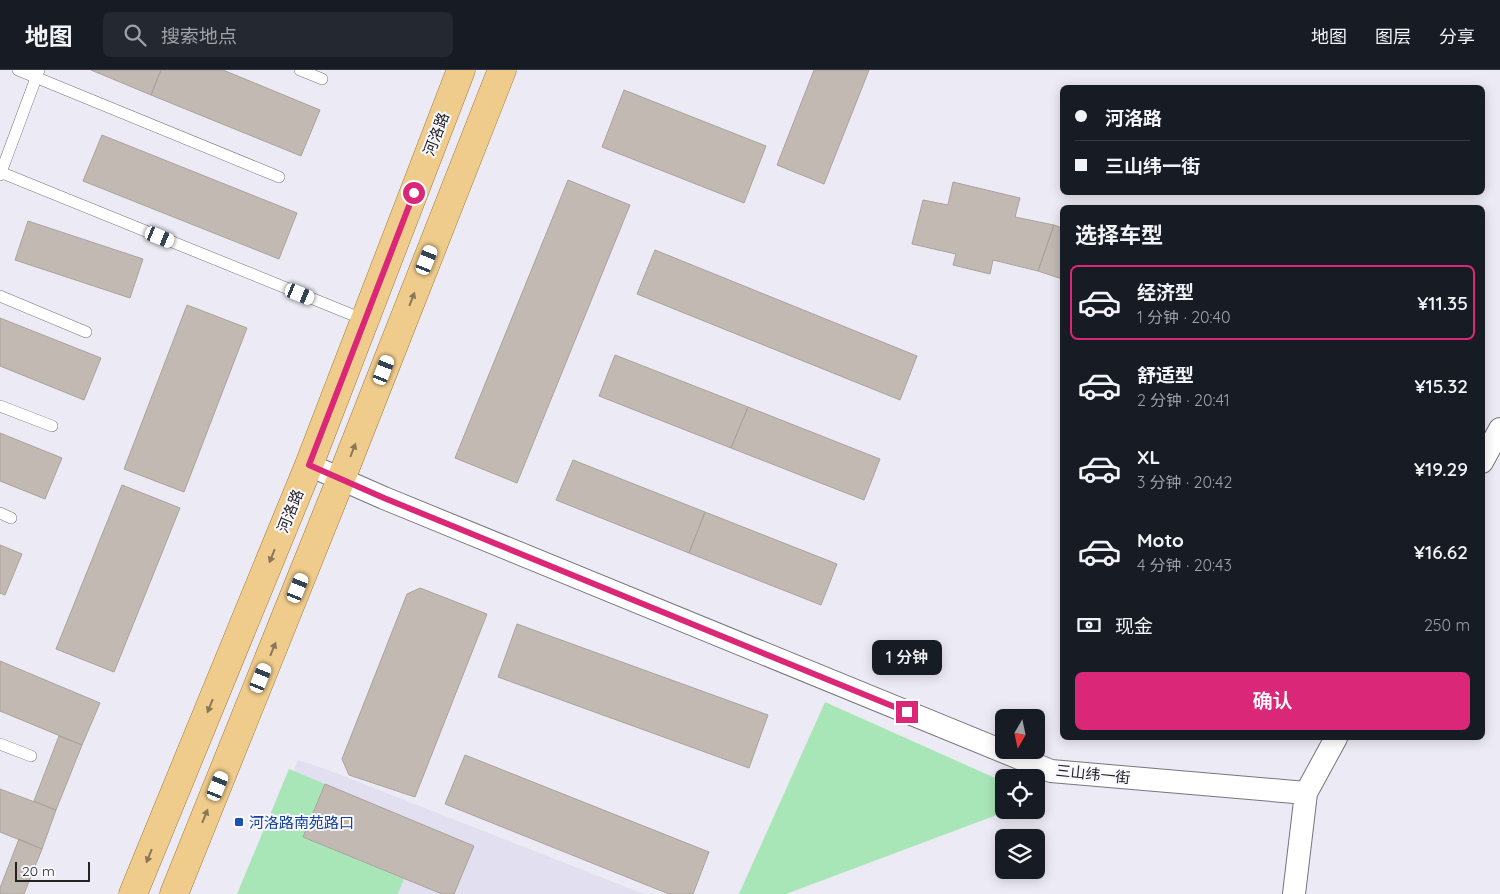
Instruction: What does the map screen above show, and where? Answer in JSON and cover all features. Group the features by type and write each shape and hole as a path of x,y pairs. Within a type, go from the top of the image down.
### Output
{"main road":[{"name":"河洛路","path":"133,894 309,465 461,70"},
{"path":"174,894 341,479 502,70"}],"street":[{"path":"1485,456 1500,429"},
{"name":"三山纬一街","path":"309,465 1051,771 1306,794"},
{"path":"1294,894 1306,794 1335,740"}],"lane":[{"path":"18,70 37,74 279,177"},
{"path":"300,70 322,78"},
{"path":"37,74 0,173 365,320"},
{"path":"0,296 86,332"},
{"path":"0,406 52,426"},
{"path":"0,744 31,756"}],"shaded area":[{"path":"298,760 328,770 644,894 244,894"}],"green space":[{"path":"825,702 995,778 995,816 786,894 739,894"},
{"path":"289,769 325,784 303,837 404,879 398,894 237,894"}],"building":[{"path":"91,70 161,70 151,95"},
{"path":"161,70 223,70 320,110 301,156 151,95"},
{"path":"814,70 869,70 824,184 777,165"},
{"path":"624,90 766,146 744,203 602,147"},
{"path":"102,135 297,213 279,259 83,181"},
{"path":"568,180 630,205 517,483 455,458"},
{"path":"953,182 1020,198 1015,217 1054,225 1038,271 993,260 990,274 953,265 956,254 912,244 923,200 948,205"},
{"path":"28,221 143,259 130,298 15,260"},
{"path":"1054,225 1060,227 1060,278 1038,271"},
{"path":"655,250 917,356 900,400 637,294"},
{"path":"187,305 247,328 184,492 124,469"},
{"path":"0,318 101,358 84,400 0,366"},
{"path":"615,355 748,407 731,448 599,396"},
{"path":"748,407 880,459 864,500 731,448"},
{"path":"0,433 62,458 45,499 0,481"},
{"path":"573,460 705,512 689,553 556,500"},
{"path":"122,485 180,508 114,672 56,649"},
{"path":"705,512 837,564 821,605 689,553"},
{"path":"0,545 22,554 5,595 0,593"},
{"path":"420,588 487,614 415,797 349,775 342,759 407,594"},
{"path":"517,624 768,715 749,768 498,677"},
{"path":"0,661 100,703 82,745 0,711"},
{"path":"59,736 82,745 56,810 34,801"},
{"path":"465,755 709,852 693,894 669,894 445,804"},
{"path":"325,784 474,846 454,894 442,894 303,837"},
{"path":"0,789 56,810 42,849 0,832"},
{"path":"19,839 42,849 24,894 0,894 0,888"}],"place":[{"name":"河洛路南苑路口","path":"239,822"}],"route":[{"path":"414,193 309,465 384,498 907,712"}]}
